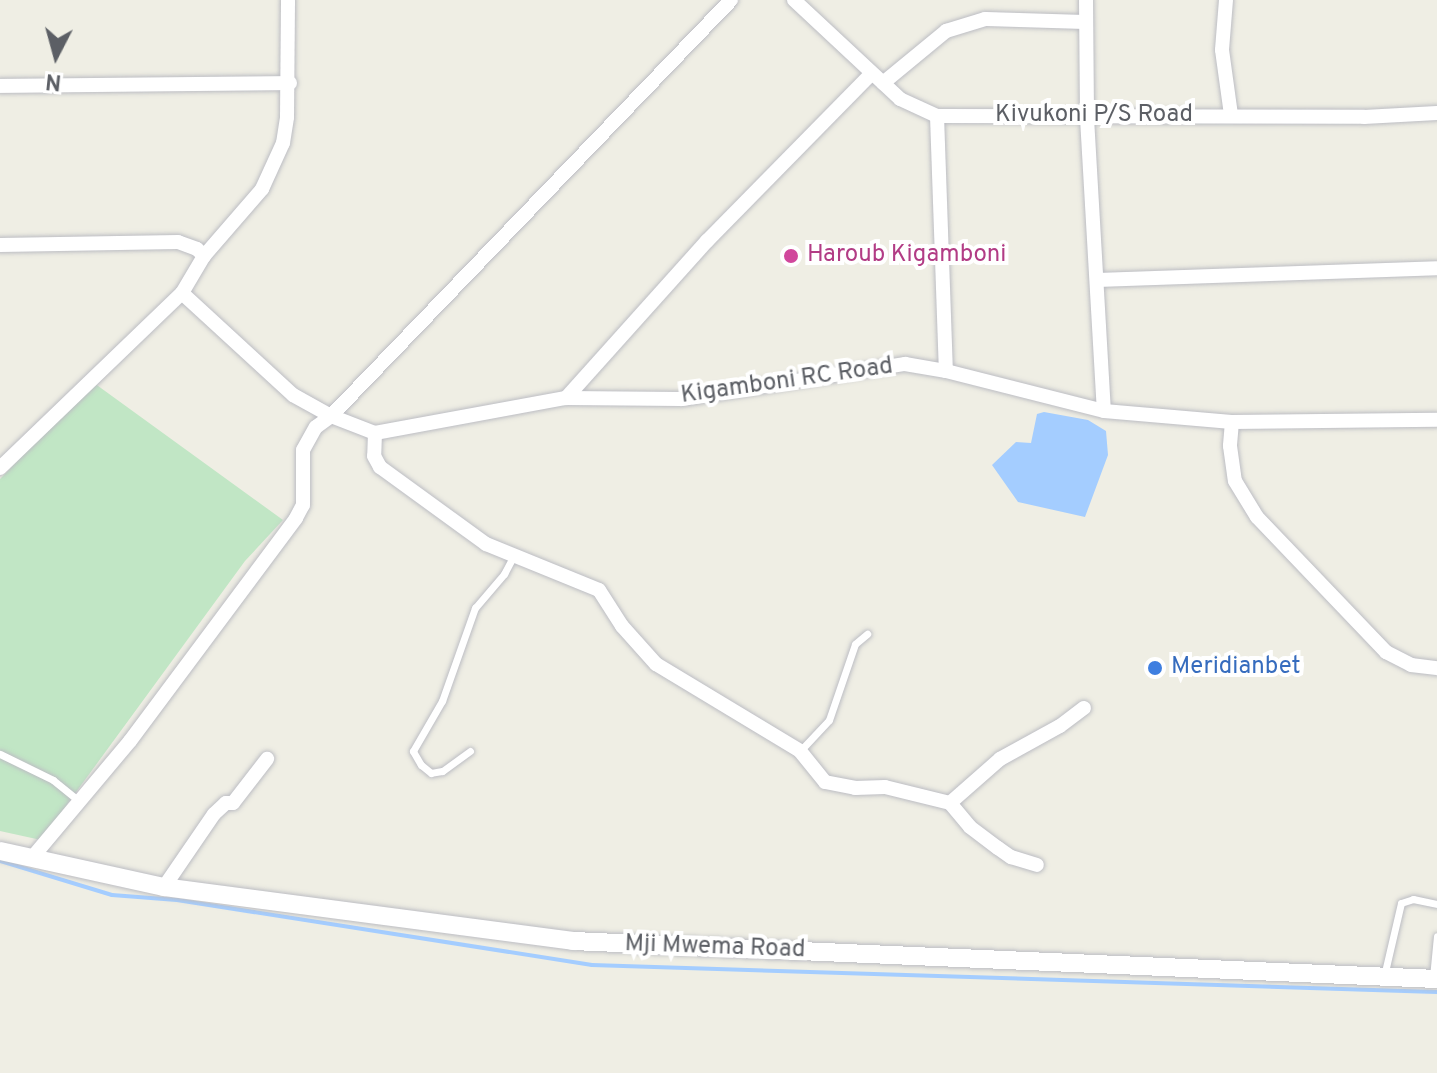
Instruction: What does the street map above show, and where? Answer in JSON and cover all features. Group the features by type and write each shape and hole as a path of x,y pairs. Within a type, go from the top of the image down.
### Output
{"main road":[{"name":"Mji Mwema Road","path":"0,851 164,887 573,941 1435,979"}],"street":[{"path":"0,468 182,293 204,256 262,189 283,143 290,83 288,0"},
{"path":"31,859 130,741 296,518 303,505 303,450 316,427 331,416 731,0"},
{"name":"Kivukoni P/S Road","path":"794,0 877,78 919,111 937,116 1364,117 1437,113"},
{"path":"1086,0 1087,118 1104,411"},
{"path":"1226,0 1222,50 1231,115"},
{"path":"566,398 707,241 877,78 946,31 985,19 1086,22"},
{"path":"0,86 290,83"},
{"path":"937,116 946,371"},
{"path":"0,245 178,242 197,249 204,256"},
{"path":"1097,280 1437,268"},
{"path":"182,293 293,395 331,416 375,433 374,456 380,467 486,544 599,590 622,626 656,664 800,751 825,782 835,786 885,787 950,803 970,827 998,848 1011,857 1037,865"},
{"name":"Kigamboni RC Road","path":"375,433 566,398 681,399 882,365 905,364 946,371 1104,411 1232,422 1437,420"},
{"path":"1232,422 1230,446 1235,481 1257,517 1386,652 1411,665 1437,668"},
{"path":"950,803 1000,759 1060,726 1084,708"},
{"path":"164,887 214,814 226,803 233,803 267,759"}],"lane":[{"path":"470,751 442,771 431,773 421,765 413,751 442,701 475,608 504,574 513,557"},
{"path":"800,751 829,720 855,644 867,634"},
{"path":"0,754 53,780 80,802"},
{"path":"1384,976 1401,903 1413,899 1437,904"},
{"path":"1435,979 1437,936"}],"green space":[{"path":"94,383 283,520 245,561 41,840 0,831 0,479"}],"water":[{"path":"1044,412 1088,420 1106,431 1108,455 1085,517 1018,502 992,465 1016,442 1031,443 1037,414"}],"waterway":[{"path":"0,861 112,895 177,900 592,965 1437,992"}],"place":[{"name":"Haroub Kigamboni","path":"791,256"},
{"name":"Meridianbet","path":"1155,668"}]}
